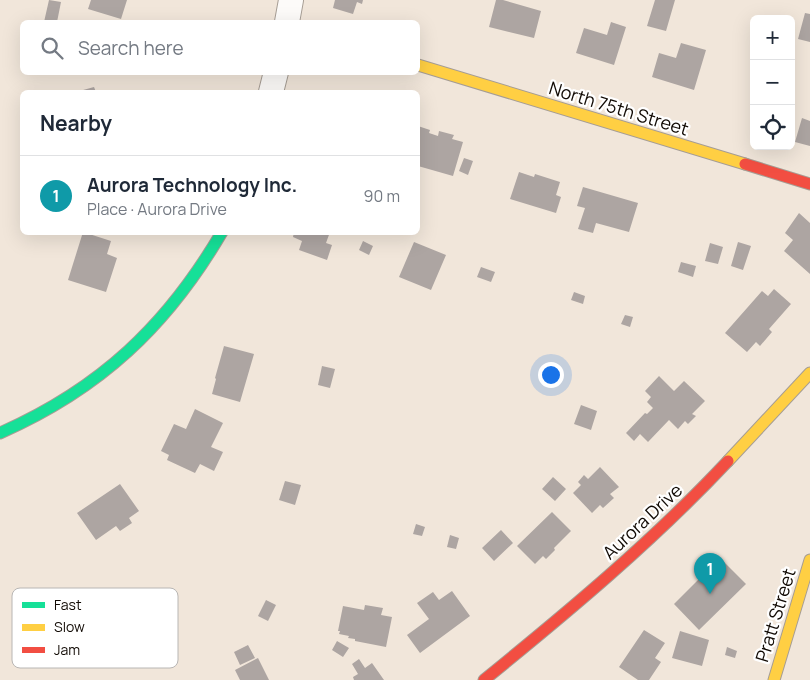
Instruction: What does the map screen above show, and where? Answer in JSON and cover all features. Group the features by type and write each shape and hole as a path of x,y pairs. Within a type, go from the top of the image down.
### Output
{"street":[{"path":"287,20 291,0"},
{"name":"North 75th Street","path":"420,66 810,184"},
{"path":"272,90 275,75"},
{"path":"0,433 70,395 106,370 142,339 174,304 202,266 220,235"},
{"name":"Aurora Drive","path":"484,680 578,603 661,529 706,485 810,374"},
{"name":"Pratt Street","path":"774,680 810,560"}],"building":[{"path":"49,0 61,2 57,20 44,20"},
{"path":"91,0 127,0 121,19 88,9"},
{"path":"335,0 363,0 362,4 357,2 353,14 333,8"},
{"path":"496,0 503,0 541,11 534,38 489,27"},
{"path":"655,0 675,0 666,31 647,26"},
{"path":"805,13 810,14 810,42 798,39"},
{"path":"611,22 626,27 614,65 576,53 584,28 607,35"},
{"path":"681,43 706,50 694,90 652,77 659,53 676,58"},
{"path":"94,87 95,90 83,90"},
{"path":"802,118 810,121 810,146 795,142"},
{"path":"420,127 430,130 429,133 438,136 439,131 454,135 452,139 463,142 453,176 420,167"},
{"path":"464,158 473,161 468,175 459,171"},
{"path":"519,172 534,177 535,174 560,182 556,195 561,197 556,213 510,199"},
{"path":"583,187 638,203 629,232 596,223 593,233 578,229 585,208 577,206"},
{"path":"799,213 810,223 810,274 784,251 793,240 785,233"},
{"path":"82,235 92,235 111,241 107,254 117,258 106,292 68,280"},
{"path":"293,235 329,235 326,243 332,245 327,260 299,250 302,241 293,237"},
{"path":"363,241 373,246 369,255 359,250"},
{"path":"414,242 446,255 431,290 399,277"},
{"path":"738,242 751,246 743,270 731,266"},
{"path":"710,243 723,247 718,264 705,261"},
{"path":"681,262 696,266 693,277 678,272"},
{"path":"481,267 495,272 491,282 477,277"},
{"path":"774,289 791,304 769,329 772,332 760,346 756,342 747,352 725,333 762,291 768,296"},
{"path":"574,292 585,296 583,304 571,300"},
{"path":"625,315 633,317 630,327 621,324"},
{"path":"224,346 254,354 240,402 212,394"},
{"path":"322,366 335,369 330,388 318,385"},
{"path":"659,376 674,391 684,381 705,401 692,414 696,416 688,424 685,421 678,429 669,420 648,442 640,434 634,441 626,433 645,413 647,414 653,408 647,402 651,397 645,391"},
{"path":"581,405 597,411 591,430 574,424"},
{"path":"195,409 223,423 211,447 223,452 214,471 200,464 195,473 167,460 169,455 161,451 174,424 186,429"},
{"path":"600,467 619,487 610,494 614,498 603,508 600,505 592,513 573,493 581,485 578,482 584,475 588,479"},
{"path":"553,477 566,489 555,501 542,489"},
{"path":"285,481 301,485 295,505 279,500"},
{"path":"120,484 139,511 129,518 132,523 120,531 116,526 96,540 77,513"},
{"path":"552,512 571,531 546,559 543,556 535,564 517,546"},
{"path":"416,524 425,527 422,536 413,534"},
{"path":"501,530 513,543 494,561 482,548"},
{"path":"450,535 459,538 456,549 447,547"},
{"path":"720,558 746,584 699,630 674,604"},
{"path":"452,591 470,616 420,653 407,635 429,619 417,603 433,592 439,600"},
{"path":"266,600 276,605 268,621 258,616"},
{"path":"365,605 383,608 381,615 392,617 386,647 355,641 355,639 348,638 349,636 339,634 343,606 364,610"},
{"path":"644,630 665,643 655,658 661,662 649,680 638,680 619,667"},
{"path":"680,631 709,640 702,666 672,658"},
{"path":"337,641 349,648 343,657 332,650"},
{"path":"248,645 255,658 240,665 234,652"},
{"path":"727,647 737,651 735,658 725,655"},
{"path":"258,658 269,680 240,680 235,670"},
{"path":"359,659 365,668 372,663 384,680 354,680 353,677 358,674 352,664"}],"traffic: fast":[{"path":"0,433 36,416 69,396 100,375 128,351 178,297 201,266 220,235"}],"traffic: slow":[{"path":"420,66 745,164"},
{"path":"728,461 810,373"},
{"path":"774,680 810,560"}],"traffic: jam":[{"path":"745,164 810,184"},
{"path":"484,680 579,601 640,547 728,461"}],"place":[{"name":"Aurora Technology Inc.","path":"710,594"}]}
